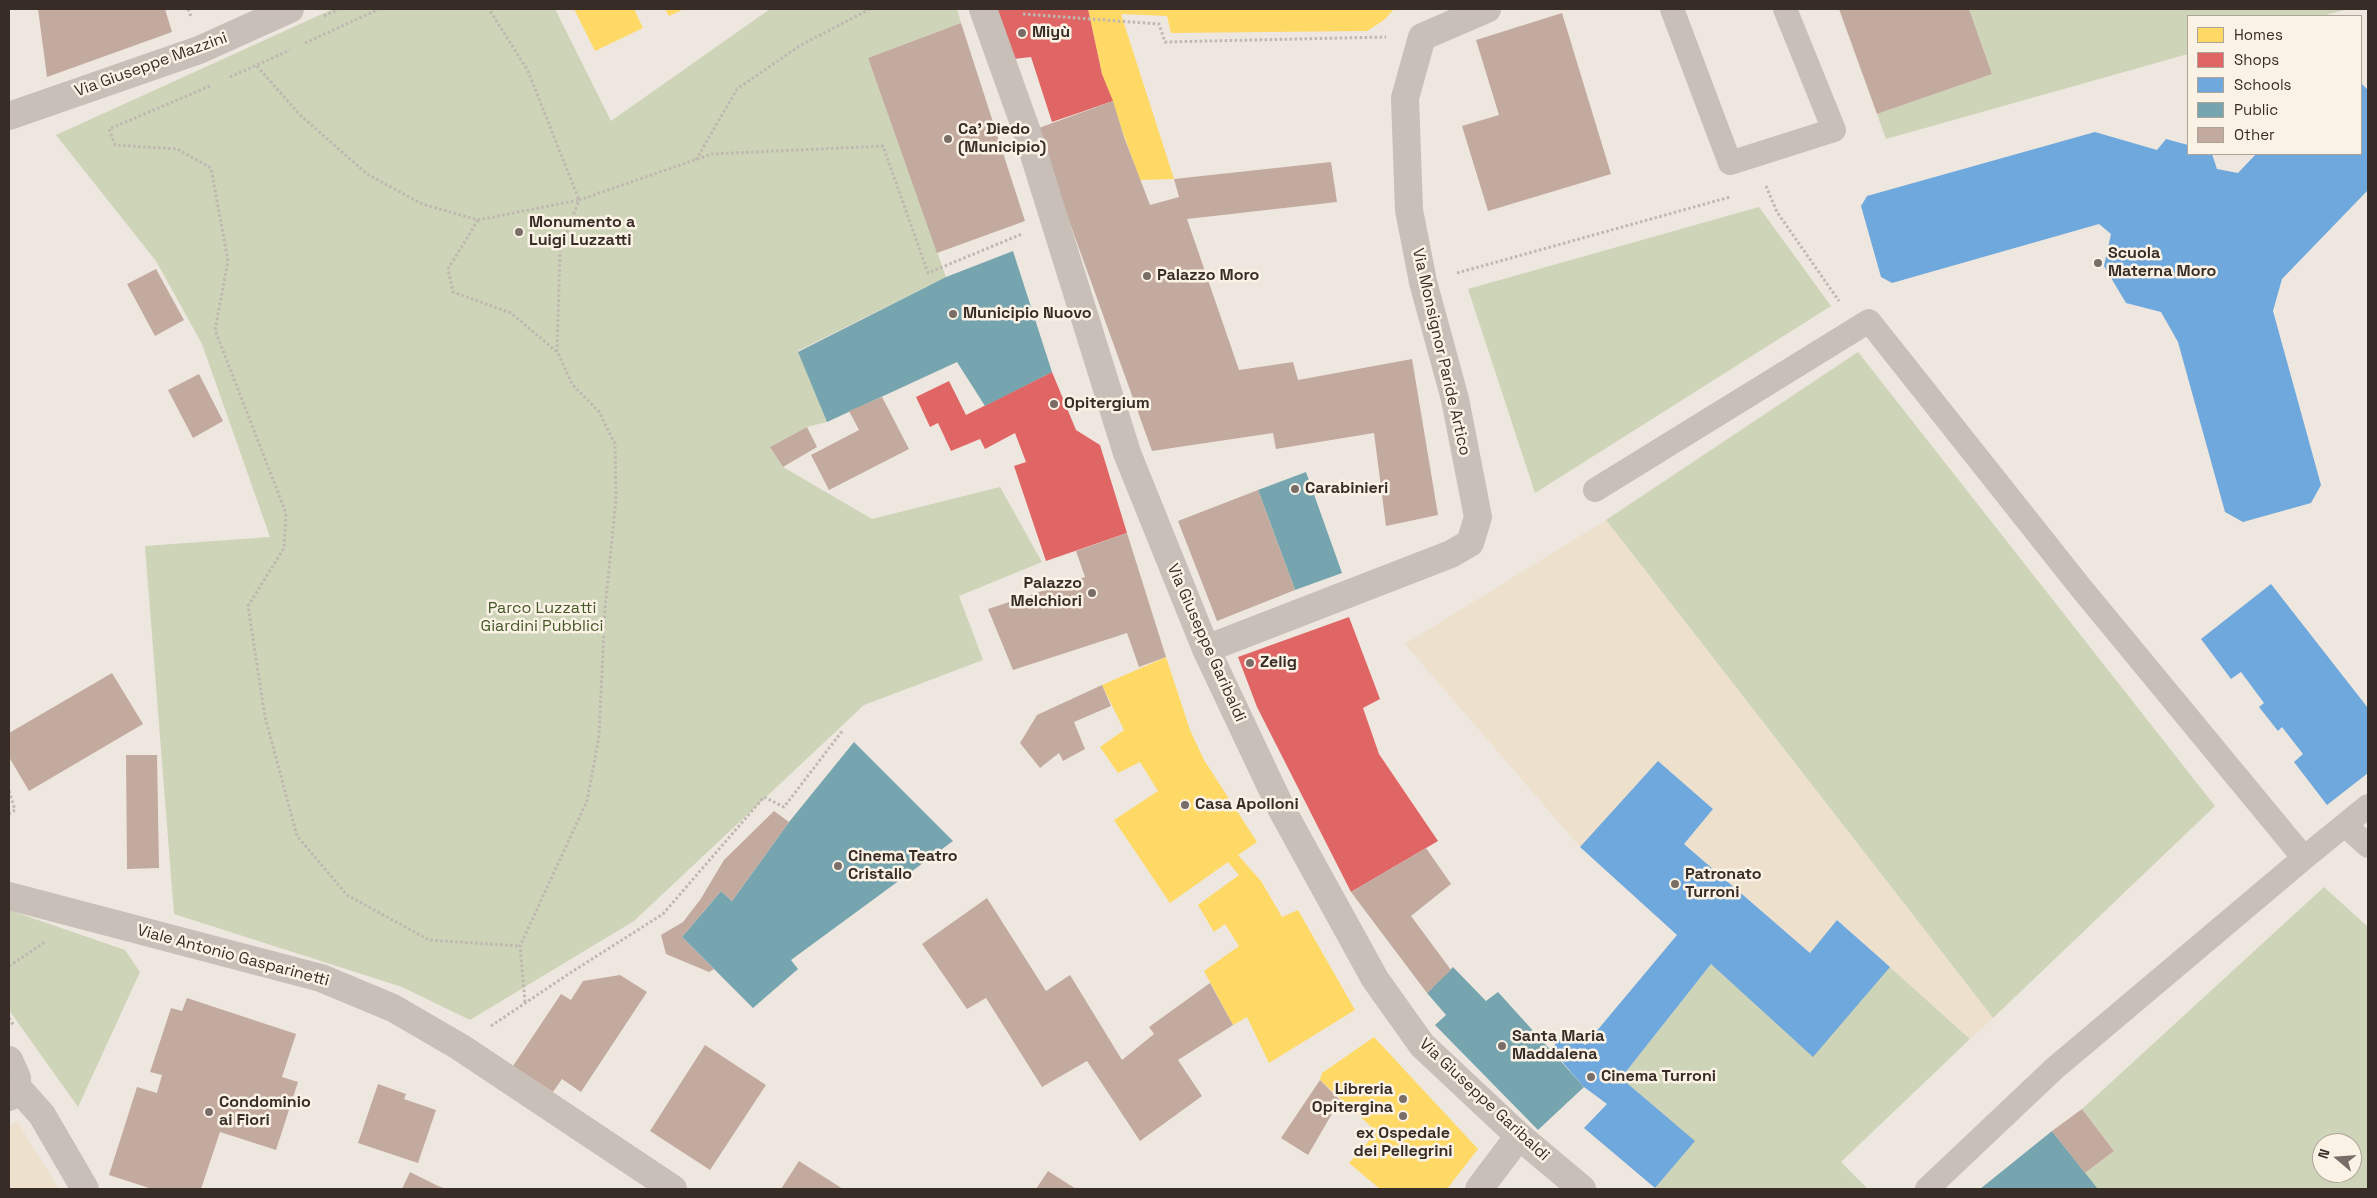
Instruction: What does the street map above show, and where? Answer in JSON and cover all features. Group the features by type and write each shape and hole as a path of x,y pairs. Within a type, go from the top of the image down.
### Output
{"street":[{"name":"Via Giuseppe Mazzini","path":"9,116 199,50 290,9"},
{"path":"1422,37 1487,9"},
{"name":"Via Giuseppe Garibaldi","path":"984,10 1026,129 1127,454 1206,649 1282,810 1375,979 1422,1045 1519,1136 1582,1189"},
{"name":"Via Monsignor Paride Artico","path":"1206,649 1452,554 1470,543 1478,517 1456,398 1423,282 1409,210 1405,98 1422,37"},
{"name":"Viale Antonio Gasparinetti","path":"9,896 321,978 393,1008 460,1047 673,1189"},
{"path":"9,1060 14,1069 13,1092 42,1115 85,1189"},
{"path":"1479,1189 1519,1136"}],"lane":[{"path":"1672,9 1730,163 1834,130 1785,9"},
{"path":"1595,490 1869,321 2081,588 2304,858"},
{"path":"1927,1189 2055,1068 2368,806"},
{"path":"2345,825 2368,846"}],"path":[{"path":"301,46 379,9"},
{"path":"489,9 528,71 578,200 560,251 557,351 572,384 599,412 615,444 616,499 605,609 599,736 587,801 520,946 526,1002"},
{"path":"696,160 737,89 801,45 870,9"},
{"path":"984,10 1159,24 1165,42 1422,37"},
{"path":"222,81 292,50"},
{"path":"257,66 300,115 367,174 422,204 478,220 578,200 712,154 883,146 928,273 1054,220"},
{"path":"214,84 109,129 115,145 177,149 210,168 228,261 215,330 286,513 284,548 248,606 265,717 297,836 347,895 429,940 520,946"},
{"path":"1764,181 1777,212 1858,328"},
{"path":"1758,190 1767,187"},
{"path":"1423,282 1738,195"},
{"path":"478,220 448,269 453,292 511,314 557,351"},
{"path":"488,1028 663,914 764,797 784,807 844,730"},
{"path":"9,791 15,810 9,814"}],"green space":[{"name":"Parco Luzzatti Giardini Pubblici","path":"333,9 555,9 611,121 770,9 957,9 961,23 868,58 946,277 798,351 827,422 807,427 770,447 783,467 872,519 1000,487 1042,562 959,596 983,660 864,705 634,921 470,1020 402,987 174,914 145,546 270,537 202,344 156,261 56,135"},
{"path":"1969,9 2348,9 2326,15 2187,15 2187,54 1886,139 1877,114 1992,74"},
{"path":"1759,207 1831,306 1535,493 1468,289"},
{"path":"1858,352 2215,806 1993,1018 1606,520"},
{"path":"2324,887 2368,927 2368,1189 2098,1189 2085,1173 2114,1151 2082,1109"},
{"path":"9,910 125,950 140,972 78,1107 9,1010"},
{"path":"1711,964 1890,967 1970,1039 1841,1162 1868,1189 1655,1188 1694,1141 1621,1078"}],"shaded area":[{"path":"1606,520 1993,1018 1970,1039 1838,920 1810,953 1684,844 1713,809 1658,762 1580,847 1405,644"},
{"path":"17,1121 59,1189 9,1189 9,1127"}],"building: Homes":[{"path":"574,9 634,9 643,28 595,51"},
{"path":"665,9 684,9 669,16"},
{"path":"1088,9 1394,9 1384,20 1367,31 1171,33 1167,16 1121,14 1174,179 1140,180 1102,74"},
{"path":"1166,657 1190,730 1204,760 1257,842 1238,855 1261,881 1282,917 1298,910 1355,1010 1269,1063 1247,1017 1233,1025 1204,971 1239,946 1225,924 1214,932 1198,905 1239,875 1228,862 1170,903 1114,820 1158,791 1140,762 1118,773 1100,747 1124,730 1102,685"},
{"name":"ex Ospedale dei Pellegrini","path":"1374,1037 1478,1149 1447,1189 1380,1189 1349,1163 1377,1132 1320,1080 1322,1073"}],"building: Shops":[{"path":"997,9 1088,9 1102,74 1113,101 1052,122 1031,57 1013,59"},
{"path":"1052,372 1076,430 1100,445 1127,533 1046,561 1014,466 1026,462 1015,433 985,449 980,439 951,451 938,423 930,427 916,397 949,381 966,415"},
{"path":"1349,617 1380,699 1363,708 1379,754 1438,841 1351,892 1257,707 1238,657"}],"building: Schools":[{"path":"2362,84 2368,90 2368,190 2282,279 2273,311 2321,485 2311,503 2243,522 2225,512 2178,342 2161,312 2126,303 2104,266 2111,234 2099,224 1892,283 1881,277 1861,206 1867,196 2095,132 2157,150 2166,139 2187,145 2187,155 2212,155 2217,169 2238,173 2255,155 2362,155"},
{"path":"2271,584 2368,708 2368,773 2327,805 2294,762 2303,754 2282,727 2278,731 2259,707 2264,703 2241,672 2231,679 2201,639"},
{"name":"Patronato Turroni","path":"1658,761 1713,809 1684,844 1810,953 1837,920 1890,967 1813,1057 1711,964 1621,1078 1695,1141 1655,1188 1584,1128 1607,1104 1584,1087 1551,1049 1568,1030 1585,1045 1677,935 1580,847"}],"building: Public":[{"name":"Municipio Nuovo","path":"1013,251 1052,372 985,406 957,362 827,422 798,352 946,277"},
{"path":"1306,472 1342,573 1295,590 1258,490"},
{"name":"Cinema Teatro Cristallo","path":"854,742 953,841 791,960 798,969 753,1008 682,937 721,891 732,901 789,822"},
{"name":"Santa Maria Maddalena","path":"1453,967 1486,1001 1498,992 1584,1087 1538,1130 1435,1025 1446,1015 1427,993"},
{"path":"2052,1131 2098,1189 1980,1189"}],"building: Other":[{"path":"38,9 165,9 172,32 47,77"},
{"path":"1839,9 1969,9 1992,74 1877,114"},
{"path":"1562,13 1611,174 1488,211 1462,126 1499,115 1476,40"},
{"name":"Ca' Diedo (Municipio)","path":"961,23 1025,221 937,253 868,58"},
{"path":"1113,101 1124,137 1150,205 1179,197 1174,179 1331,162 1337,202 1187,219 1239,370 1293,362 1298,380 1412,359 1438,515 1386,526 1374,433 1276,449 1273,433 1152,451 1036,129"},
{"path":"156,269 184,320 155,336 127,284"},
{"path":"199,374 223,421 193,438 168,390"},
{"path":"882,397 909,449 829,490 811,455 859,430 849,411"},
{"path":"807,427 817,447 783,467 770,447"},
{"path":"1258,490 1295,590 1217,621 1178,521"},
{"name":"Palazzo Melchiori","path":"1127,533 1166,657 1139,667 1127,633 1013,670 988,609 1085,577 1076,551"},
{"path":"112,673 143,724 29,791 9,757 9,733"},
{"path":"1102,685 1111,706 1074,722 1085,749 1063,761 1059,753 1040,768 1020,743 1037,715"},
{"path":"126,755 157,755 159,868 127,869"},
{"path":"774,811 789,822 732,901 721,891 682,937 714,969 709,972 666,954 661,935 683,922 700,900 724,860"},
{"path":"1426,848 1451,884 1411,916 1451,970 1427,993 1351,892"},
{"path":"987,898 1046,991 1070,975 1122,1060 1154,1034 1149,1027 1210,983 1233,1025 1178,1060 1202,1096 1140,1141 1087,1061 1042,1087 986,998 967,1009 922,944"},
{"path":"620,975 647,992 581,1092 562,1079 553,1092 513,1066 561,994 571,1000 583,981"},
{"name":"Condominio ai Fiori","path":"187,998 296,1034 282,1077 298,1082 276,1150 220,1132 201,1189 152,1189 109,1175 137,1087 157,1093 162,1075 150,1072 171,1008 182,1011"},
{"path":"705,1045 766,1085 710,1170 650,1131"},
{"path":"1320,1080 1340,1100 1308,1155 1281,1138"},
{"path":"378,1084 406,1094 404,1099 436,1110 418,1163 358,1143"},
{"path":"2082,1109 2114,1151 2085,1173 2052,1131"},
{"path":"799,1161 843,1189 781,1189"},
{"path":"1048,1171 1076,1189 1036,1189"},
{"path":"410,1172 438,1186 446,1189 402,1189"}],"place":[{"name":"Miyù","path":"1022,33"},
{"name":"Ca' Diedo (Municipio)","path":"948,139"},
{"name":"Monumento a Luigi Luzzatti","path":"519,232"},
{"name":"Scuola Materna Moro","path":"2098,263"},
{"name":"Palazzo Moro","path":"1147,276"},
{"name":"Municipio Nuovo","path":"953,314"},
{"name":"Opitergium","path":"1054,404"},
{"name":"Carabinieri","path":"1295,489"},
{"name":"Palazzo Melchiori","path":"1092,593"},
{"name":"Zelig","path":"1250,663"},
{"name":"Casa Apolloni","path":"1185,805"},
{"name":"Cinema Teatro Cristallo","path":"838,866"},
{"name":"Patronato Turroni","path":"1675,884"},
{"name":"Santa Maria Maddalena","path":"1502,1046"},
{"name":"Cinema Turroni","path":"1591,1077"},
{"name":"Libreria Opitergina","path":"1403,1099"},
{"name":"Condominio ai Fiori","path":"209,1112"},
{"name":"ex Ospedale dei Pellegrini","path":"1403,1116"}]}
